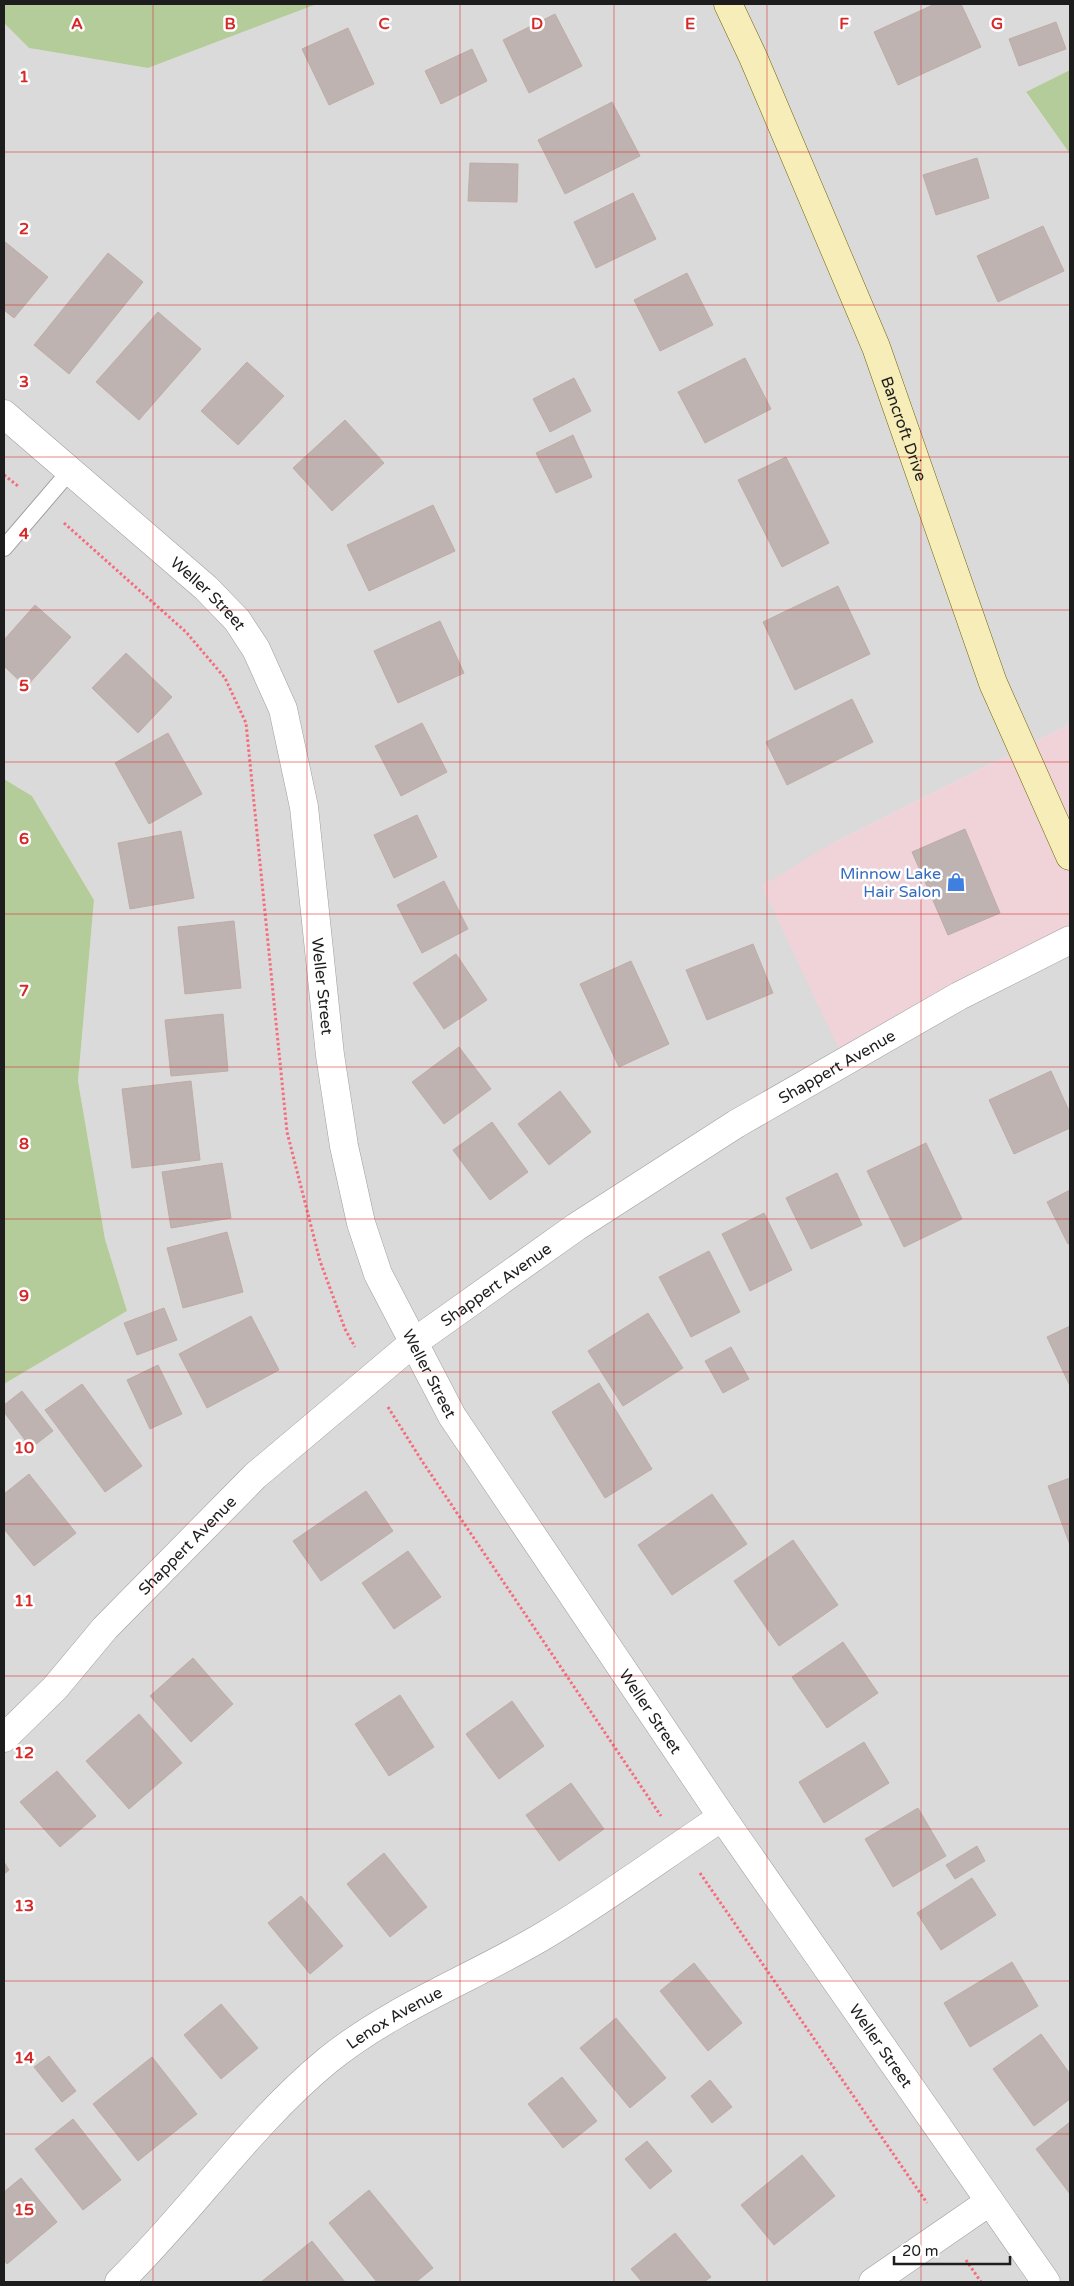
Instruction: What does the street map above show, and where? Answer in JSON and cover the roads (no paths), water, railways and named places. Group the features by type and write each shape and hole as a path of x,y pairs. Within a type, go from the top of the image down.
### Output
{"main road":[{"name":"Bancroft Drive","path":"728,4 756,65 876,347 993,683 1070,856"}],"street":[{"name":"Weller Street","path":"4,414 69,472 174,558 237,620 256,649 283,710 304,807 330,1055 344,1146 361,1224 378,1274 452,1416 722,1817 1046,2282"},
{"name":"Shappert Avenue","path":"4,1738 55,1688 105,1628 255,1476 413,1343 576,1228 736,1124 960,996 1070,940"},
{"name":"Lenox Avenue","path":"119,2282 152,2250 254,2130 292,2090 330,2059 376,2025 431,1993 544,1936 594,1905 722,1817"},
{"path":"873,2282 989,2202"}],"lane":[{"path":"4,548 69,472"}],"place":[{"name":"Minnow Lake Hair Salon","path":"956,882"}]}
